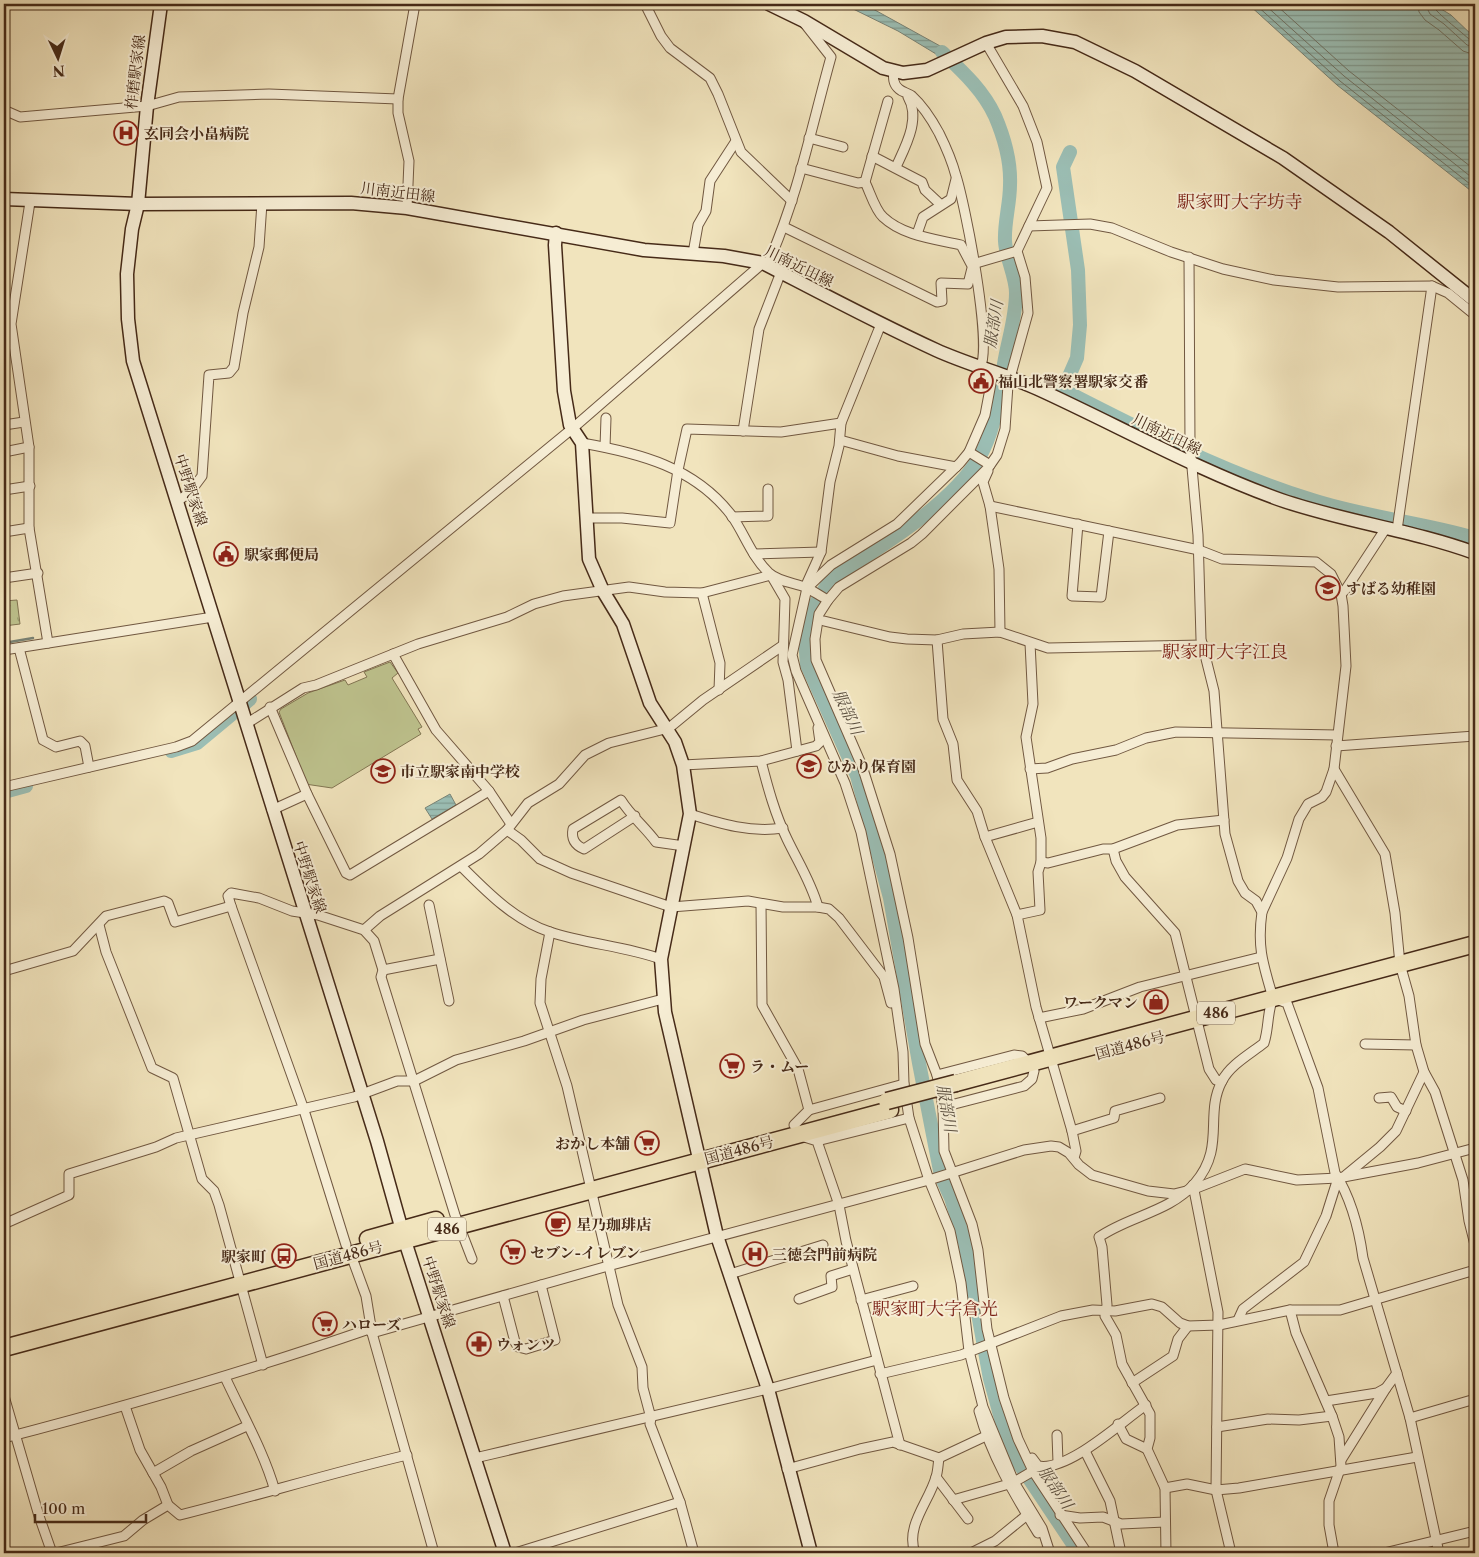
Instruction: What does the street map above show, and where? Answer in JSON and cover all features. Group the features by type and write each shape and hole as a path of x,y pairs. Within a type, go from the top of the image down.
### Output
{"highway":[{"name":"国道486号","path":"4,1338 349,1250 1198,1022 1276,1003 1401,968 1475,944"},
{"name":"国道486号","path":"1401,968 1475,953"},
{"name":"国道486号","path":"4,1348 238,1279"}],"main road":[{"name":"柞磨駅家線","path":"138,204 147,106 161,4"},
{"path":"769,4 804,21 883,68 912,74 927,70 1006,37 1023,35 1060,38 1094,50 1135,71 1283,158 1389,232 1475,301"},
{"name":"川南近田線","path":"4,199 30,202 138,204 351,203 408,208 644,250 724,256 763,263 881,324 980,368 1010,378 1190,464 1282,500 1438,540 1475,553"},
{"name":"中野駅家線","path":"138,204 132,230 127,274 128,319 133,361 214,617 404,1235 505,1553"},
{"path":"556,233 555,245 564,391 573,428 582,443 589,558 603,591 623,624 650,703 668,728 683,765 690,814 661,959 663,1000 717,1236 768,1390 787,1469 811,1553"}],"street":[{"path":"408,208 409,161 398,113 398,99 415,4"},
{"path":"645,4 661,36 670,48 710,78 741,152 792,201"},
{"path":"4,787 176,747 192,741 241,706 573,428 763,263 769,261 784,227 792,201 830,57 804,21"},
{"path":"972,265 1016,251 1030,226 1047,188 1037,142 1022,106 983,45"},
{"path":"894,71 894,83 898,89 907,93 929,116 939,133 957,177 984,338 983,362 980,368"},
{"path":"896,168 914,119 912,104 907,93"},
{"path":"4,110 20,117 147,106 179,97 232,95 398,99"},
{"path":"784,227 937,302 942,301 942,283 968,284 972,265 961,245 897,227 882,216 865,182 888,101"},
{"path":"809,138 843,147"},
{"path":"693,254 698,225 706,211 710,181 736,141"},
{"path":"872,156 922,182 925,190 940,204"},
{"path":"801,168 858,183 865,182"},
{"path":"917,234 924,217 940,204 952,199 957,177"},
{"path":"30,202 11,324 29,448 30,528 48,644"},
{"path":"178,501 190,492 202,476 209,375 229,373 234,367 243,313 259,247 262,203"},
{"path":"1030,226 1078,224 1112,228 1223,269 1274,280 1338,286 1432,286 1448,294 1475,315"},
{"path":"1016,251 1025,277 1028,313 1008,385 1005,429 997,455 911,543 839,587 819,614 815,639 818,667 856,750 876,806 908,938 925,1044 937,1075 943,1107 944,1151 950,1172 972,1224 978,1250 989,1343 1004,1398 1024,1451 1034,1471 1060,1515 1087,1553"},
{"path":"1189,257 1190,464 1199,550 1203,645 1214,691 1225,834 1238,881 1245,893 1256,901 1262,912"},
{"path":"743,431 759,329 781,272"},
{"path":"1341,594 1392,529 1432,286"},
{"path":"809,589 807,583 821,552 830,482 840,440 841,423 881,324"},
{"path":"994,373 985,414 970,453 897,524 831,565 809,589 792,655 796,671 845,783 861,832 899,1019 904,1084 909,1118 929,1180 941,1205 957,1257 969,1351 983,1406 1027,1515 1047,1552"},
{"path":"605,447 606,418"},
{"path":"4,425 24,422"},
{"path":"587,518 622,518 670,523 678,470 688,429 781,432 841,423"},
{"path":"840,440 898,456 956,467"},
{"path":"582,443 645,456 678,470 709,490 732,516 754,554 771,575 785,599 782,646 797,751"},
{"path":"4,452 29,448"},
{"path":"970,453 988,465"},
{"path":"988,465 988,472 983,482 990,506 999,569 1000,632"},
{"path":"4,490 30,486"},
{"path":"732,516 768,516 768,489"},
{"path":"990,506 1199,550 1222,559 1316,562 1331,574 1341,594 1346,666 1334,769 1326,792 1322,797 1308,804 1299,819 1287,858 1262,912 1259,936 1261,957 1276,1003 1318,1088 1335,1173 1342,1176"},
{"path":"1078,524 1072,596 1101,597 1109,531"},
{"path":"4,532 30,528"},
{"path":"754,554 821,552"},
{"path":"4,578 38,573"},
{"path":"246,724 270,706 303,688 316,685 447,634 507,617 534,604 563,596 629,587 665,592 702,593 771,575 809,589 828,600"},
{"path":"702,593 720,663 720,690"},
{"path":"815,639 824,621 823,616 828,600"},
{"path":"4,650 214,617"},
{"path":"824,621 890,637 937,640 962,634 1000,632 1030,643 1063,648 1203,645"},
{"path":"937,640 943,719 953,744 957,780 977,811 985,837 1017,915 1039,1018 1072,1131 1076,1151 1074,1158"},
{"path":"1017,915 1040,910 1038,872 1041,862 1041,838 1026,737 1033,704 1030,643"},
{"path":"364,930 380,916 462,866 509,827 528,803 559,784 575,763 596,748 668,728 782,646"},
{"path":"19,648 43,740 56,747 80,741 85,746 89,767"},
{"path":"393,654 436,730 488,791 509,827 540,859 571,874 671,907 731,901 829,909 840,918 884,977 896,1019 899,1019"},
{"path":"270,706 307,794 346,873 350,875 488,791"},
{"path":"683,765 761,761 816,746 820,742 817,719"},
{"path":"1030,769 1047,768 1072,759 1116,750 1146,738 1176,732 1337,735"},
{"path":"1336,746 1475,736"},
{"path":"761,761 772,802 811,883 818,907"},
{"path":"1334,769 1385,854 1395,913 1401,968 1416,1045 1424,1072 1435,1092 1463,1180 1469,1221 1475,1245"},
{"path":"272,810 307,794"},
{"path":"635,816 584,849 577,846 572,837 573,829 621,800 627,810 635,816 656,842 684,846"},
{"path":"690,814 722,824 764,831 783,828"},
{"path":"1041,862 1048,863 1103,849 1114,849 1177,825 1224,820"},
{"path":"985,837 1038,822"},
{"path":"1114,849 1116,861 1125,877 1175,933 1209,1069 1216,1080 1222,1081"},
{"path":"462,866 487,893 524,920 550,932 634,949 661,959"},
{"path":"434,1553 372,1333 366,1296 349,1250 303,1107 231,906 228,896 231,893 259,898 305,914 318,915 364,930 374,941 383,970 382,977 414,1081 457,1220 472,1259"},
{"path":"4,971 73,951 106,916 164,901 168,903 175,922 231,906"},
{"path":"761,904 762,1005 798,1069 809,1110"},
{"path":"429,905 449,1002"},
{"path":"99,925 106,952 152,1068 173,1078 191,1134 202,1179 214,1191 263,1365"},
{"path":"550,932 541,979 540,1003 567,1086 590,1185 604,1235 608,1266 628,1335 642,1367 643,1388 651,1418 650,1424 680,1502 694,1553"},
{"path":"1039,1018 1083,1009 1140,987 1261,957"},
{"path":"383,970 440,959"},
{"path":"4,1224 69,1196 69,1174 191,1134 362,1095 397,1080 414,1081 456,1060 583,1020 663,1000"},
{"path":"1231,1553 1216,1490 1219,1325 1191,1188 1213,1152 1218,1092 1222,1081 1239,1062 1264,1043 1276,1003"},
{"path":"1365,1044 1416,1045"},
{"path":"937,1075 1014,1055 1022,1056 1031,1067 1032,1079 1024,1086 943,1107"},
{"path":"1238,1320 1242,1309 1304,1262 1326,1216 1342,1176 1380,1147 1396,1131 1424,1072"},
{"path":"904,1084 809,1110 796,1130 818,1141 909,1118"},
{"path":"1072,1131 1114,1118 1115,1111 1160,1098"},
{"path":"1379,1098 1391,1098 1398,1107 1406,1111"},
{"path":"818,1141 838,1205 853,1270 900,1445"},
{"path":"372,1333 717,1236 929,1180 1001,1156 1051,1146 1059,1147 1092,1174 1112,1182 1148,1191 1175,1195"},
{"path":"1166,1553 1165,1488 1147,1448 1151,1424 1150,1414 1122,1364 1116,1335 1105,1316 1104,1311 1107,1305 1102,1247 1099,1237 1108,1230 1163,1207 1175,1195 1245,1169 1297,1180 1342,1176 1418,1163 1475,1148"},
{"path":"1342,1176 1359,1234 1363,1258 1410,1418 1439,1553"},
{"path":"730,1274 823,1245"},
{"path":"799,1299 832,1287 831,1276 853,1270"},
{"path":"880,1374 930,1364 1018,1334 1061,1316 1093,1310 1126,1310 1152,1304 1162,1307 1180,1323 1188,1326 1219,1325 1290,1310 1340,1310 1475,1270"},
{"path":"503,1296 518,1347 526,1348 555,1340 541,1285"},
{"path":"861,1300 913,1286"},
{"path":"1256,1298 1259,1316"},
{"path":"1290,1310 1296,1333 1326,1401 1339,1437 1340,1472 1329,1501 1329,1525 1334,1553"},
{"path":"1132,1383 1173,1356 1178,1339 1188,1326"},
{"path":"4,1438 225,1377 369,1329 372,1333"},
{"path":"475,1458 768,1390 877,1360"},
{"path":"1341,1460 1397,1373"},
{"path":"225,1377 268,1467 275,1491"},
{"path":"1326,1401 1377,1393 1386,1388"},
{"path":"4,1396 39,1516 54,1553 124,1536 143,1520 168,1505"},
{"path":"1410,1418 1475,1400"},
{"path":"1024,1451 1028,1451 1038,1466 1043,1467 1058,1462 1085,1451 1118,1424 1146,1405"},
{"path":"125,1406 140,1450 168,1505 180,1515 275,1491 314,1477 407,1455"},
{"path":"983,1406 979,1411 986,1436 1042,1528 1047,1552"},
{"path":"1217,1427 1268,1419 1299,1420 1332,1416"},
{"path":"1118,1424 1126,1439 1147,1448"},
{"path":"153,1473 191,1451 247,1426"},
{"path":"1057,1435 1058,1462"},
{"path":"787,1469 893,1442 939,1458 986,1436"},
{"path":"1085,1451 1110,1501 1121,1553"},
{"path":"1165,1488 1187,1484 1216,1490 1340,1472 1417,1457"},
{"path":"915,1553 911,1543 913,1532 924,1500 936,1477 939,1458"},
{"path":"952,1500 1013,1482 1034,1471"},
{"path":"936,1477 968,1519"},
{"path":"515,1553 680,1502"},
{"path":"971,1553 996,1541 1027,1515"},
{"path":"1060,1515 1113,1520 1121,1524 1165,1522"},
{"path":"1384,1553 1475,1530"}],"green space":[{"path":"17,600 20,624 4,626 4,601"},
{"path":"390,662 398,673 392,678 422,727 418,729 421,734 332,788 305,784 293,758 296,756 279,712 281,709 308,693 345,680 348,685 367,677 364,672"}],"water":[{"path":"843,4 864,4 951,52 941,57 898,31"},
{"path":"1248,4 1433,4 1451,15 1475,38 1475,194 1337,85"},
{"path":"450,794 456,805 432,819 425,808"}],"waterway":[{"name":"服部川","path":"942,52 972,81 990,107 1001,132 1008,159 1010,192 1005,241 1016,287 1016,302 996,412 985,447 979,458 950,493 912,525 831,579 814,606 805,640 807,665 857,776 890,898 941,1176 951,1198 965,1243 990,1379 1003,1426 1018,1462 1079,1553"},
{"path":"1070,152 1063,167 1078,270 1080,325 1077,358 1063,390 1184,450 1277,488 1329,505 1475,538"},
{"path":"4,643 33,638"},
{"path":"171,751 197,743 250,699"},
{"path":"4,792 26,786"}],"place":[{"name":"玄同会小畠病院","path":"126,133"},
{"name":"福山北警察署駅家交番","path":"981,381"},
{"name":"駅家郵便局","path":"226,554"},
{"name":"すばる幼稚園","path":"1328,588"},
{"name":"ひかり保育園","path":"809,766"},
{"name":"市立駅家南中学校","path":"383,771"},
{"name":"ワークマン","path":"1156,1002"},
{"name":"ラ・ムー","path":"732,1066"},
{"name":"おかし本舗","path":"647,1143"},
{"name":"星乃珈琲店","path":"558,1224"},
{"name":"セブン-イレブン","path":"513,1252"},
{"name":"三徳会門前病院","path":"755,1254"},
{"name":"駅家町","path":"284,1256"},
{"name":"ハローズ","path":"325,1324"},
{"name":"ウォンツ","path":"479,1344"}],"district":[{"name":"駅家町大字坊寺","path":"1240,202"},
{"name":"駅家町大字江良","path":"1225,652"},
{"name":"駅家町大字倉光","path":"935,1309"}]}
